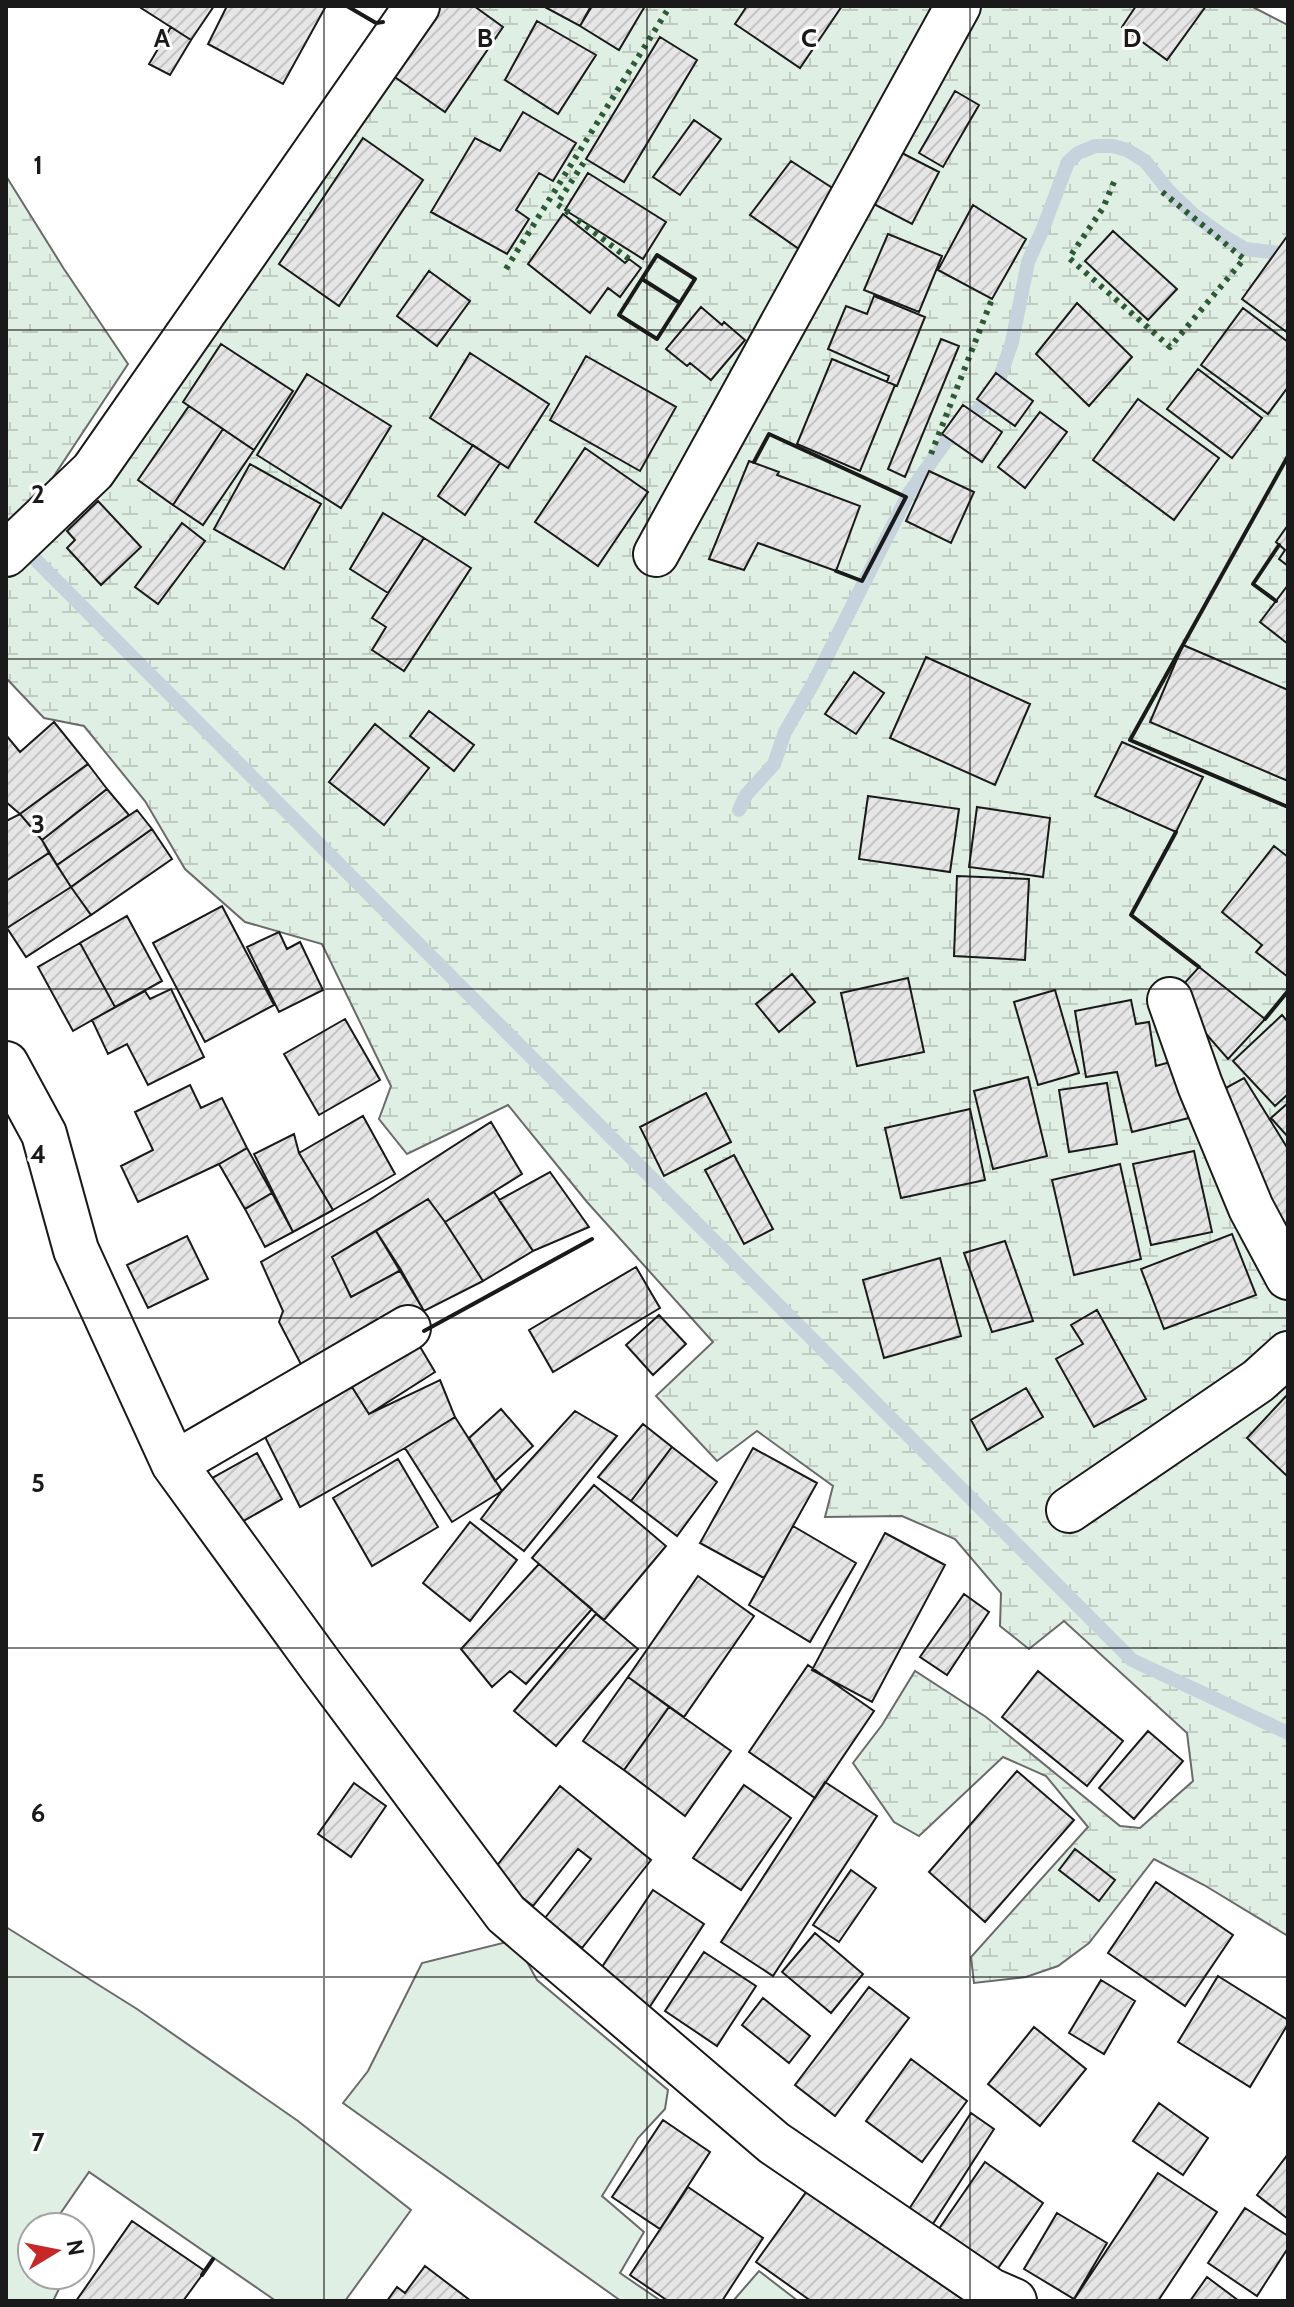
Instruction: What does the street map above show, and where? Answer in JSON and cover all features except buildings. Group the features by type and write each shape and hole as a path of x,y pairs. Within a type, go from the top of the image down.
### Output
{"street":[{"path":"6,554 93,471 417,6"},
{"path":"656,554 958,6"},
{"path":"1170,1000 1200,1085 1251,1208 1288,1277"},
{"path":"6,1064 44,1134 76,1250 174,1464 506,1914 774,2143 991,2291 1014,2301"},
{"path":"174,1464 408,1328"},
{"path":"1069,1510 1258,1381 1288,1354"}],"green space":[{"path":"417,6 1251,6 1288,25 1288,1936 1154,1859 1089,1943 1058,1966 1026,1977 974,1983 971,1957 1088,1827 1046,1776 1003,1757 919,1836 894,1822 853,1763 882,1725 915,1671 986,1717 1120,1826 1140,1828 1193,1781 1187,1733 1064,1621 1029,1649 1000,1626 1001,1593 955,1539 902,1516 825,1517 833,1486 757,1431 717,1461 656,1396 713,1342 587,1202 508,1105 407,1154 379,1119 391,1086 322,944 245,922 185,869 145,801 84,726 44,718 6,678 6,554"},
{"path":"6,176 128,364 44,491 6,526"},
{"path":"6,1927 137,2009 298,2121 411,2210 345,2301 276,2301 89,2172 62,2211 16,2211 16,2291 58,2291 53,2301 6,2301"},
{"path":"515,1940 537,1980 668,2090 665,2109 638,2138 602,2196 644,2232 620,2273 661,2301 621,2301 343,2103 368,2071 422,1963"},
{"path":"759,2271 798,2301 733,2301"}],"waterway":[{"path":"739,810 746,795 774,764 785,732 814,682 909,493 954,430 986,401 1000,377 1012,342 1028,262 1068,162 1078,153 1095,146 1127,150 1145,161 1168,190 1194,215 1222,235 1245,249 1288,254"},
{"path":"20,544 1132,1660 1288,1733"}],"hedge":[{"path":"506,269 670,6"},
{"path":"569,213 557,204 586,159"},
{"path":"1114,182 1103,208 1069,258 1170,347 1244,259 1161,191"},
{"path":"578,220 629,259"},
{"path":"931,454 992,299"}],"wall":[{"path":"347,6 376,23 383,22"},
{"path":"657,255 695,279 657,339 619,315 657,255"},
{"path":"642,279 680,303"},
{"path":"754,462 769,434 906,497 862,581 836,571"},
{"path":"1288,456 1130,740 1288,807"},
{"path":"1276,601 1253,584 1279,545"},
{"path":"1176,832 1131,915 1199,967"},
{"path":"1265,1019 1288,991"},
{"path":"424,1331 592,1239"},
{"path":"202,2275 213,2259"}]}
